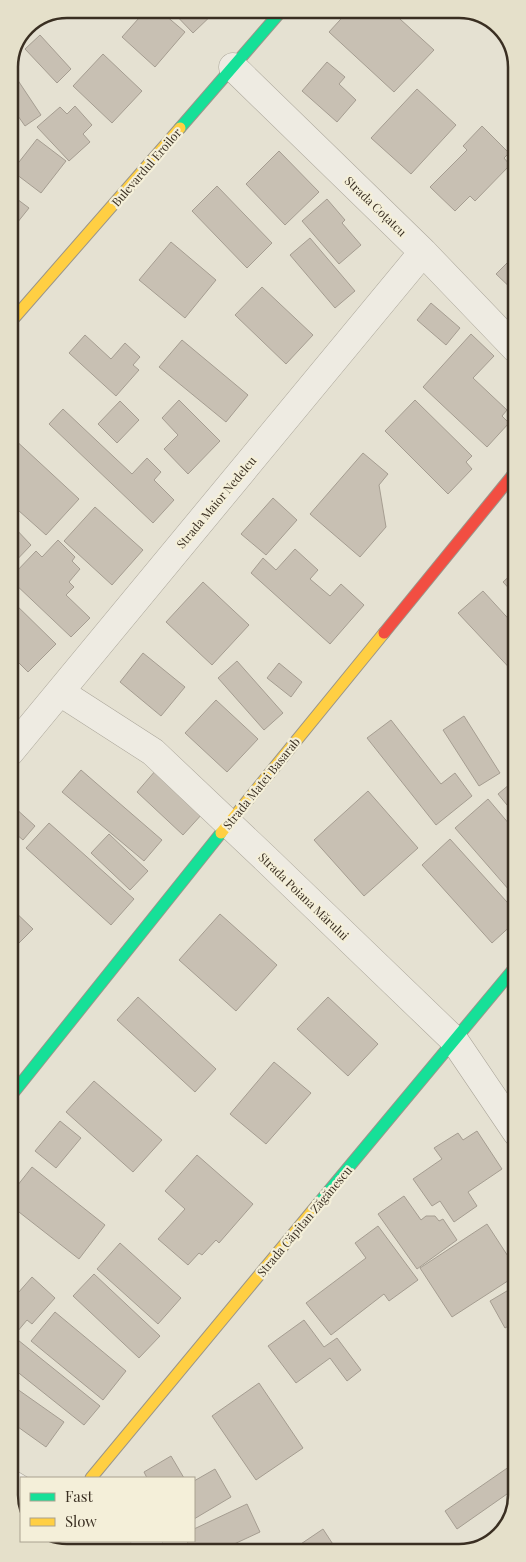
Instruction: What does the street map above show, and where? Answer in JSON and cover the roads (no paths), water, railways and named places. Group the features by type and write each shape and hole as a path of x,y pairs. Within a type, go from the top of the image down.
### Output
{"street":[{"name":"Bulevardul Eroilor","path":"18,314 274,18"},
{"name":"Strada Coțatcu","path":"233,67 423,252 508,341"},
{"name":"Strada Maior Nedelcu","path":"18,742 423,252"},
{"name":"Strada Matei Basarab","path":"18,1087 228,824 508,481"},
{"name":"Strada Poiana Mărului","path":"60,692 152,752 454,1040 508,1114"},
{"name":"Strada Căpitan Zăgănescu","path":"101,1474 508,975"}]}
